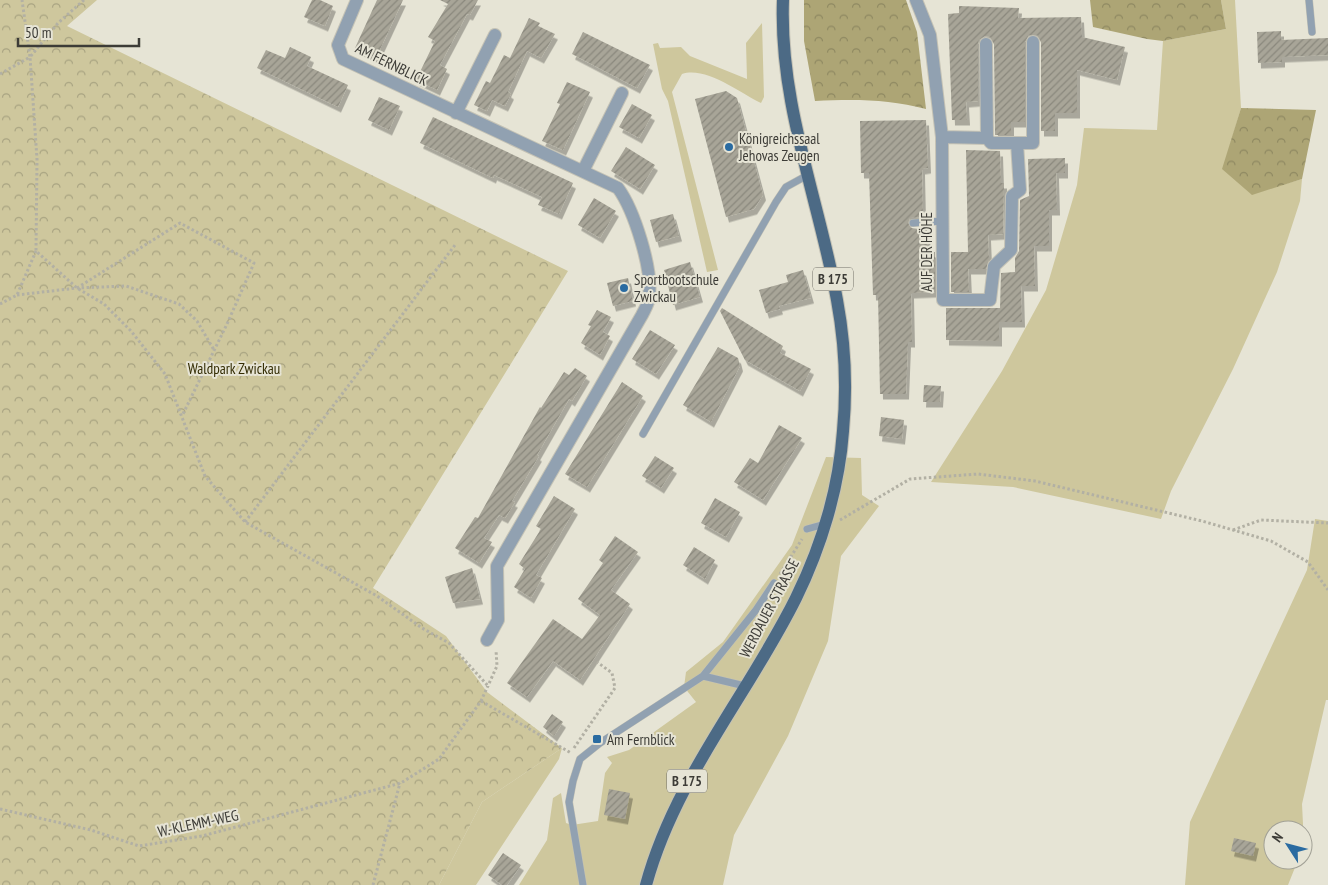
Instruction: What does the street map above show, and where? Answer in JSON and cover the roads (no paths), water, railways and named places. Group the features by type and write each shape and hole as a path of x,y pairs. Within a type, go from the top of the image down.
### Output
{"main road":[{"name":"WERDAUER STRASSE","path":"646,885 666,829 687,783 796,597 814,558 825,524 836,478 843,432 844,350 832,274 806,176 791,105 782,20 783,0"}],"street":[{"name":"AM FERNBLICK","path":"357,0 338,45 343,59 618,188 628,201 639,233 649,279 649,298 642,315 497,566 498,620 490,635"},
{"name":"AUF DER HÖHE","path":"916,0 930,35 942,137 942,300 990,300 994,266 1011,250 1012,196 1020,190 1017,143"},
{"path":"456,113 495,35"},
{"path":"986,44 987,138 991,143 1033,143 1033,42"},
{"path":"583,171 622,93"},
{"path":"942,137 987,138"}],"lane":[{"path":"1309,0 1312,32"},
{"path":"643,434 776,202 786,187 806,176"},
{"path":"913,223 943,221"},
{"path":"806,529 825,524"},
{"path":"583,885 569,802 580,759 600,743 703,676 756,610 774,583"},
{"path":"703,676 745,686"}],"place":[{"name":"Königreichssaal Jehovas Zeugen","path":"729,147"},
{"name":"Sportbootschule Zwickau","path":"624,288"},
{"name":"Am Fernblick","path":"597,739"}],"park label":[{"name":"Waldpark Zwickau","path":"234,368"}]}
